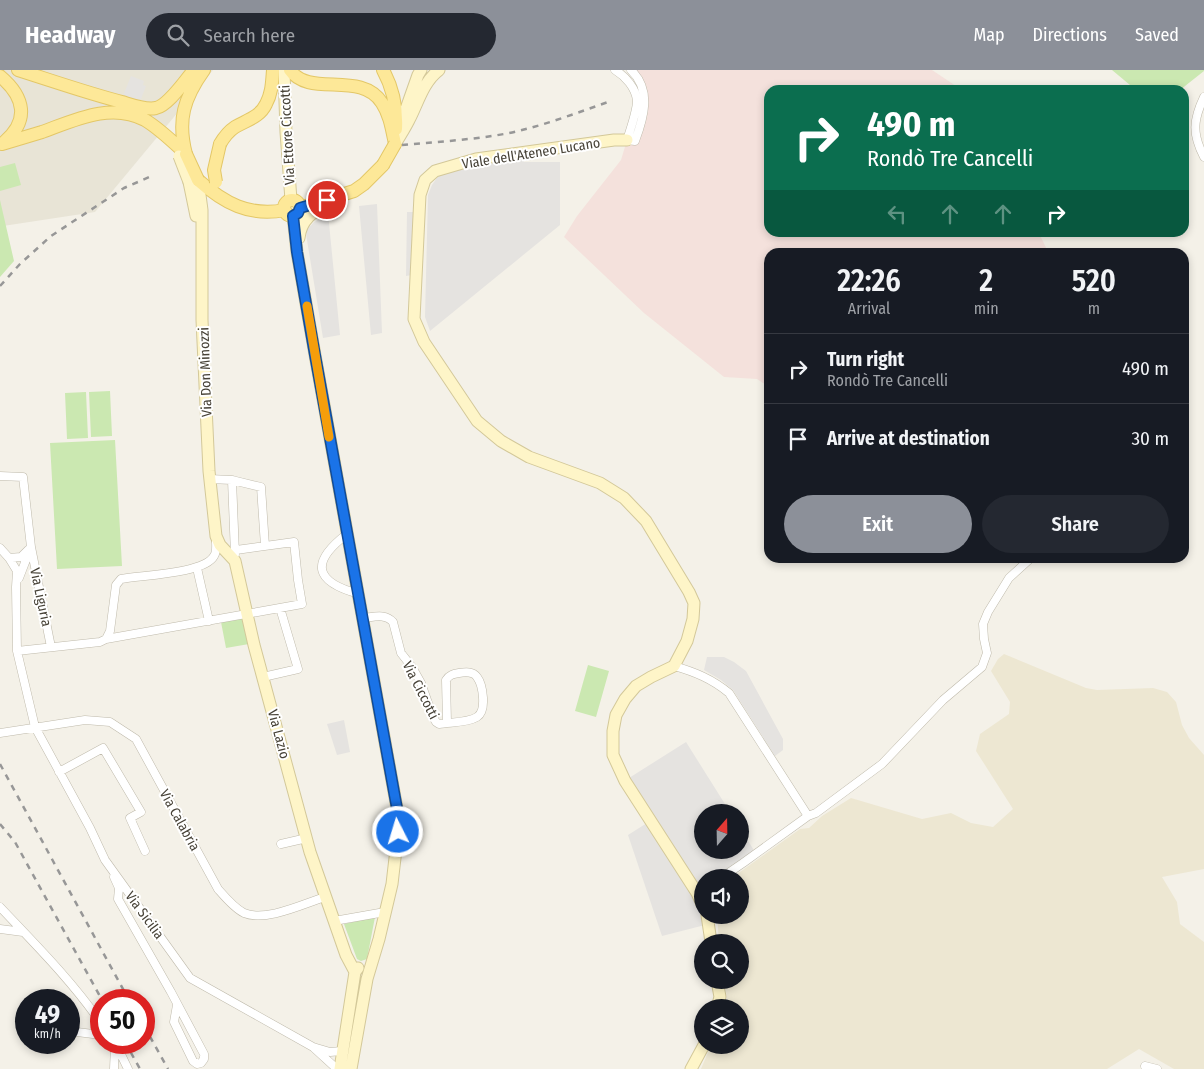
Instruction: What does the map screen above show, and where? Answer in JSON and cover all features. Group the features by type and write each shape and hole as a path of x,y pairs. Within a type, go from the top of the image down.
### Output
{"main road":[{"path":"18,70 105,98 142,108 156,108 176,92 194,70"},
{"path":"182,155 182,118 189,95 204,70"},
{"path":"222,199 214,170 220,144 225,136 234,128 258,114 266,106 272,87 273,70"},
{"name":"Via Ettore Ciccotti","path":"284,70 286,132 297,252 398,814 395,860 385,912 374,957 361,974"},
{"path":"290,70 297,77 305,80 320,84 365,89 377,97 390,120 395,144"},
{"path":"395,144 411,93 421,70"},
{"path":"1,144 82,117 104,112 120,112 143,119 170,140 182,155 193,181 222,199 249,211 270,213 341,196 354,191 364,184 383,165 409,121 421,93 432,75 439,70"},
{"path":"384,71 394,101 396,120 395,144"},
{"path":"0,76 17,94 21,109 17,129 1,144"},
{"name":"Viale dell'Ateneo Lucano","path":"631,140 614,140 476,159 434,170 425,180 420,195 414,319 424,342 477,421 501,441 529,457 600,483 624,498 646,521 690,592 694,603 693,619 687,641 674,666"},
{"name":"Via Don Minozzi","path":"193,181 202,210 202,320 209,479 212,497"},
{"path":"297,252 300,230 304,222 312,213 341,196"},
{"name":"Via Lazio","path":"212,497 216,536 220,545 235,555 246,614 325,897 349,962 361,974"},
{"path":"674,666 636,686 625,700 616,715 612,731 613,755 625,781 694,883"},
{"path":"339,1069 361,974"},
{"path":"351,1069 361,974"},
{"path":"691,1069 699,1054"}],"street":[{"path":"614,70 627,80 633,89 637,101 631,140"},
{"path":"631,70 642,86 646,100 631,140"},
{"path":"1204,97 1194,123 1196,138 1204,157"},
{"name":"Via Liguria","path":"0,476 23,476 31,547 51,647"},
{"path":"209,479 232,480 261,487 265,546"},
{"path":"17,651 103,640 302,604 294,542 265,546 235,555 232,480"},
{"path":"347,534 322,559 321,568 326,578 341,589 359,594"},
{"path":"103,640 110,631 116,585 121,579 197,568 208,563 216,555 216,536"},
{"path":"9,558 22,557 31,547"},
{"path":"16,587 31,547"},
{"path":"0,548 18,571 16,587"},
{"path":"736,869 882,764 943,700 982,667 987,653 983,624 988,612 1009,578 1026,563"},
{"path":"197,568 209,621"},
{"name":"Via Sicilia","path":"16,587 17,651 35,727 105,860 190,978 313,1047"},
{"path":"263,677 298,669 280,608"},
{"name":"Via Ciccotti","path":"363,618 383,616 390,618 393,622 401,653 421,683 433,717 439,724 468,720 479,716 484,702 477,677 472,673 448,676 446,680 448,722"},
{"path":"674,666 706,677 729,693 808,816"},
{"name":"Via Calabria","path":"0,733 85,720 110,722 136,739 218,889 228,900 244,912 266,916 325,897"},
{"path":"59,772 103,748 141,812 130,818 145,851"},
{"path":"281,844 307,838"},
{"path":"105,860 119,888 118,899 178,1005 204,1054 204,1059 201,1063 197,1064 193,1061 174,1022 178,1005"},
{"path":"0,907 90,1007"},
{"path":"334,921 385,912"},
{"path":"0,929 25,933"},
{"path":"313,1047 330,1052 342,1051"},
{"path":"313,1047 339,1069"},
{"path":"114,1054 114,1069"},
{"path":"120,1054 128,1069"},
{"path":"1145,1066 1157,1069"}],"shaded area":[{"path":"0,70 213,70 95,212 3,226 0,220"},
{"path":"631,70 932,70 954,85 764,85 764,237 1041,237 1046,248 764,248 764,384 757,379 724,377 644,313 564,237 577,216 621,160 627,140 635,141 646,100"},
{"path":"131,76 144,81 143,85 146,86 139,101 123,96"},
{"path":"523,158 524,162 560,162 560,225 430,331 425,317 428,195 432,185 439,175"},
{"path":"377,204 382,333 371,335 359,206"},
{"path":"407,212 414,212 412,275 406,276"},
{"path":"328,213 340,335 323,338 306,234 313,223"},
{"path":"1004,654 1086,688 1097,690 1153,688 1167,692 1176,702 1182,725 1189,738 1204,755 1204,869 1162,877 1177,902 1180,924 1204,942 1204,1069 1174,1069 1139,1049 1107,1069 701,1069 707,1054 749,1054 749,999 727,999 726,989 749,989 749,934 718,934 718,924 749,924 749,869 744,869 800,829 809,828 822,816 851,798 922,819 951,813 971,823 993,827 1013,809 976,751 980,734 1009,714 1010,702 991,671 998,659"},
{"path":"707,657 724,657 746,671 783,739 783,750 775,756 733,690 704,670"},
{"path":"344,720 350,752 337,755 327,724"},
{"path":"686,742 725,804 694,804 694,859 743,859 726,869 694,869 694,881 629,778"},
{"path":"647,823 694,896 694,924 705,925 662,936 628,835"},
{"path":"749,842 755,852 749,856"}],"green space":[{"path":"1112,70 1204,70 1186,85 1130,85"},
{"path":"15,163 21,185 0,191 0,167"},
{"path":"0,200 14,261 0,277"},
{"path":"110,391 112,436 91,437 89,392"},
{"path":"86,392 88,438 67,439 65,393"},
{"path":"115,440 122,566 57,569 50,443"},
{"path":"243,618 249,644 226,648 221,622"},
{"path":"588,665 609,671 596,717 575,711"},
{"path":"375,917 367,959 361,961 357,959 344,924"}],"railway":[{"path":"402,145 504,134 545,124 611,101"},
{"path":"0,286 20,264 51,236 124,188 154,175"},
{"path":"0,764 123,989"},
{"path":"0,824 15,842 96,989"},
{"path":"155,1046 168,1069"},
{"path":"132,1054 140,1069"}],"slow traffic":[{"path":"307,306 329,437"}],"route":[{"path":"327,200 300,208 298,213 293,216 297,252 398,814 398,832"}]}
